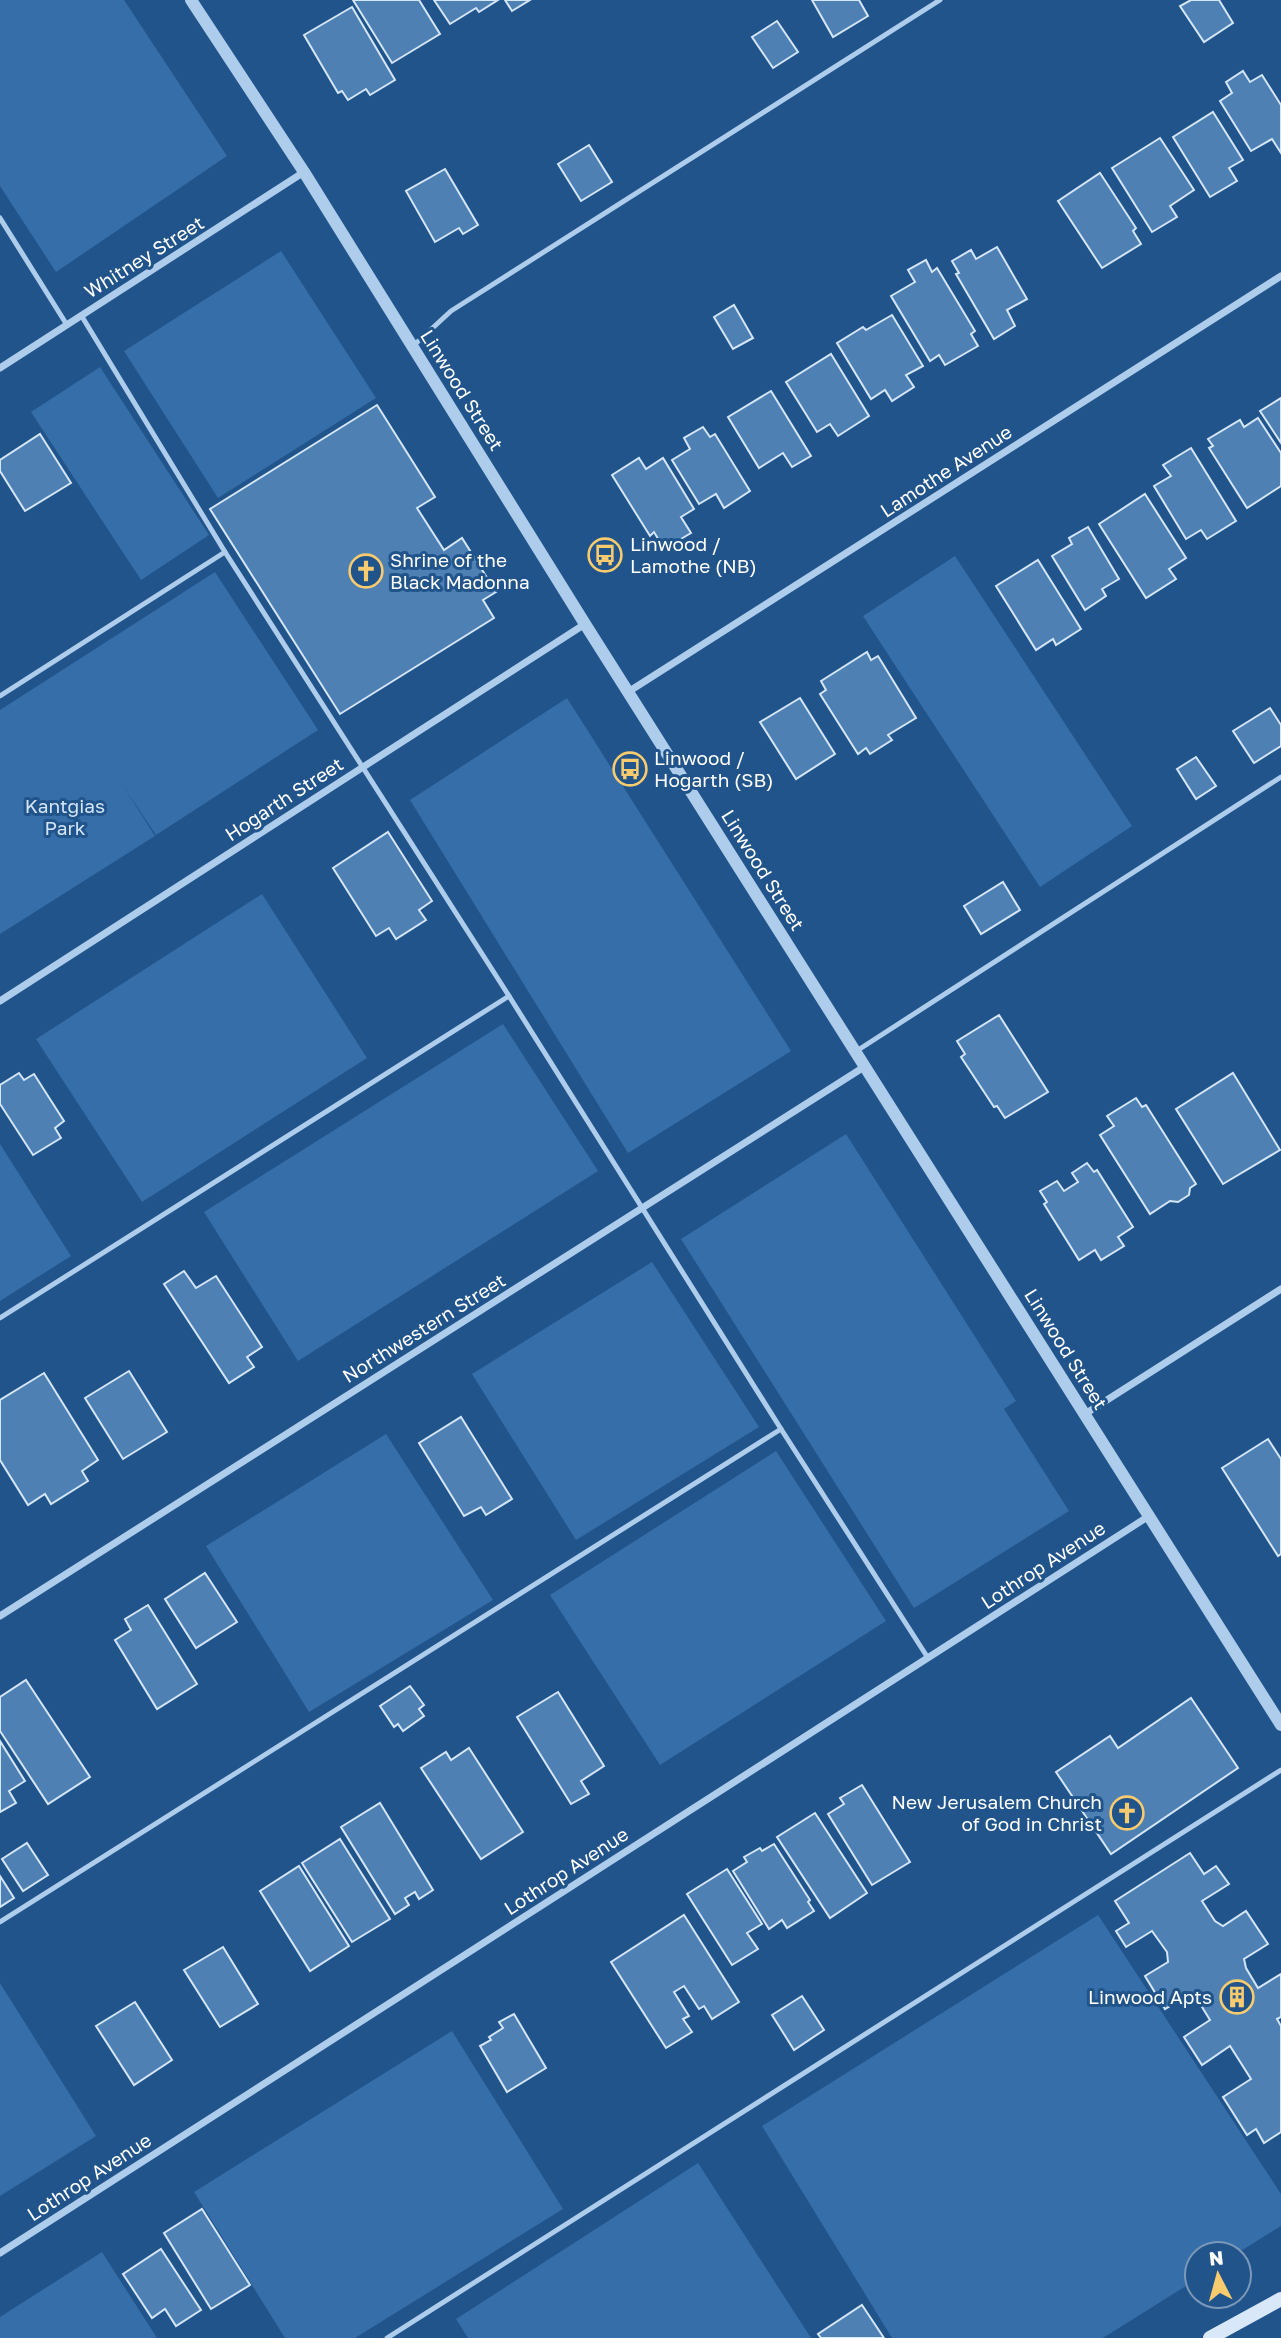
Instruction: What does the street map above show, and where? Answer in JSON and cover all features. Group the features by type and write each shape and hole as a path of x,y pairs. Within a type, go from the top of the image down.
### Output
{"main road":[{"path":"1210,2338 1281,2299"}],"street":[{"name":"Linwood Street","path":"191,0 304,172 585,624 1281,1725"},
{"name":"Whitney Street","path":"0,368 304,172"},
{"name":"Lamothe Avenue","path":"628,692 1281,276"},
{"name":"Hogarth Street","path":"0,1001 585,624"},
{"name":"Northwestern Street","path":"0,1616 864,1067"},
{"path":"1085,1414 1281,1289"},
{"name":"Lothrop Avenue","path":"0,2253 1149,1516"}],"lane":[{"path":"412,347 451,311 940,0"},
{"path":"0,218 67,325"},
{"path":"82,315 225,552 928,1658"},
{"path":"0,696 225,552"},
{"path":"855,1052 1281,777"},
{"path":"0,1318 509,996"},
{"path":"0,1922 781,1429"},
{"path":"387,2338 1281,1770"}],"green space":[{"path":"0,0 124,0 227,156 56,272 0,186"},
{"path":"281,251 376,398 218,498 124,351"},
{"path":"100,367 209,535 141,580 31,412"},
{"path":"955,556 1132,826 1040,887 863,616"},
{"name":"Kantgias Park","path":"215,572 318,730 156,835 122,784 155,836 0,934 0,710"},
{"path":"567,698 791,1051 628,1153 410,800"},
{"path":"262,894 367,1058 142,1202 36,1039"},
{"path":"503,1024 598,1171 298,1361 204,1212"},
{"path":"846,1134 1016,1401 1004,1409 1069,1511 914,1608 681,1239"},
{"path":"0,1144 71,1256 0,1301"},
{"path":"652,1262 759,1427 576,1540 472,1374"},
{"path":"386,1434 493,1600 309,1712 206,1546"},
{"path":"776,1451 886,1621 660,1765 550,1595"},
{"path":"1098,1915 1281,2194 1281,2226 1253,2243 1253,2240 1183,2240 1183,2288 1103,2338 892,2338 762,2126"},
{"path":"0,1983 96,2136 0,2196"},
{"path":"452,2031 563,2209 355,2338 285,2338 194,2192"},
{"path":"698,2163 811,2338 468,2338 456,2319"},
{"path":"102,2252 157,2338 0,2338 0,2317"}],"building":[{"path":"353,0 419,0 440,34 392,63"},
{"path":"434,0 498,0 479,12 476,8 450,24"},
{"path":"505,0 530,0 512,11"},
{"path":"812,0 859,0 868,16 833,37"},
{"path":"1191,0 1219,0 1233,23 1204,42 1180,6"},
{"path":"352,7 395,80 370,95 366,89 348,100 342,91 338,93 304,35"},
{"path":"777,21 798,52 773,68 752,37"},
{"path":"1243,71 1250,82 1262,75 1281,105 1281,153 1272,139 1251,151 1220,101 1232,93 1226,82"},
{"path":"1213,112 1243,160 1229,168 1237,181 1210,197 1173,137"},
{"path":"1160,138 1194,190 1170,206 1177,217 1152,232 1112,168"},
{"path":"589,145 612,182 581,201 558,164"},
{"path":"445,169 478,225 463,234 459,228 435,242 406,191"},
{"path":"1100,173 1136,228 1133,231 1141,244 1102,268 1058,201"},
{"path":"997,247 1027,299 1007,310 1015,326 994,339 956,274 959,273 952,261 971,250 976,259"},
{"path":"926,260 932,272 937,268 975,331 971,334 978,346 945,365 939,355 930,361 891,296 915,282 908,270"},
{"path":"734,305 753,338 733,349 714,317"},
{"path":"892,315 923,366 906,375 914,387 892,401 885,390 871,399 837,343 863,327 866,330"},
{"path":"831,354 869,416 838,436 830,424 817,432 786,382"},
{"path":"771,391 811,456 792,467 783,453 759,468 728,417"},
{"path":"1281,398 1281,443 1260,411"},
{"name":"Shrine of the Black Madonna","path":"377,405 435,497 417,508 444,550 462,538 496,592 483,600 494,618 340,714 210,509"},
{"path":"1258,418 1281,453 1281,486 1247,508 1209,448 1213,446 1208,439 1240,420 1244,427"},
{"path":"703,427 710,437 715,434 750,491 724,508 716,494 699,504 672,460 690,449 684,438"},
{"path":"40,434 71,483 25,511 0,471 0,460"},
{"path":"1191,448 1236,521 1207,539 1201,530 1186,539 1154,486 1171,476 1163,465"},
{"path":"639,458 646,469 663,458 694,509 681,517 691,533 664,549 654,532 650,536 612,475"},
{"path":"1145,494 1186,558 1169,569 1176,579 1146,598 1099,524"},
{"path":"1088,527 1119,579 1102,589 1106,596 1085,610 1052,556 1072,544 1069,538"},
{"path":"1038,560 1081,629 1056,645 1053,639 1036,650 996,586"},
{"path":"867,652 871,660 878,656 916,718 888,735 892,740 870,754 866,748 858,754 820,694 826,690 821,681"},
{"path":"800,698 835,754 796,779 760,722"},
{"path":"1270,708 1281,725 1281,746 1254,763 1233,731"},
{"path":"1196,757 1216,786 1196,799 1177,769"},
{"path":"388,832 432,901 419,910 426,920 396,939 389,928 376,936 333,868"},
{"path":"1003,882 1020,910 981,934 964,906"},
{"path":"999,1015 1048,1092 1005,1118 997,1106 994,1107 961,1057 965,1054 957,1041"},
{"path":"19,1073 24,1080 34,1074 64,1121 55,1128 61,1138 33,1155 0,1104 0,1085"},
{"path":"1233,1073 1280,1150 1223,1184 1176,1109"},
{"path":"1136,1098 1142,1107 1146,1105 1196,1184 1190,1188 1189,1195 1178,1202 1170,1201 1150,1214 1100,1135 1114,1126 1107,1116"},
{"path":"1087,1163 1094,1172 1097,1170 1133,1227 1118,1237 1124,1246 1101,1260 1095,1250 1079,1260 1044,1204 1047,1202 1040,1191 1057,1181 1064,1191 1078,1182 1072,1173"},
{"path":"184,1271 196,1288 216,1276 262,1347 247,1357 254,1367 229,1383 164,1284"},
{"path":"129,1371 167,1432 123,1459 85,1398"},
{"path":"44,1373 98,1460 82,1471 88,1481 51,1504 45,1494 28,1505 0,1460 0,1400"},
{"path":"461,1417 512,1499 486,1515 481,1507 464,1516 419,1443"},
{"path":"1268,1439 1281,1459 1281,1554 1278,1556 1222,1468"},
{"path":"205,1573 237,1622 196,1648 165,1599"},
{"path":"148,1605 197,1684 157,1709 115,1640 131,1630 125,1619"},
{"path":"26,1680 90,1777 48,1804 0,1731 0,1697"},
{"path":"410,1686 424,1705 419,1709 424,1716 403,1731 398,1724 394,1727 380,1706"},
{"path":"558,1692 604,1766 581,1781 589,1794 571,1804 517,1717"},
{"name":"New Jerusalem Church of God in Christ","path":"1191,1698 1238,1768 1111,1854 1056,1772 1110,1736 1118,1748"},
{"path":"0,1741 25,1781 9,1791 16,1803 0,1812"},
{"path":"469,1748 523,1832 481,1859 421,1768 446,1752 451,1760"},
{"path":"862,1785 910,1862 872,1885 828,1814 844,1804 840,1798"},
{"path":"380,1803 433,1890 419,1899 415,1892 405,1898 409,1905 395,1914 341,1827"},
{"path":"815,1813 867,1893 830,1918 777,1837"},
{"path":"340,1839 390,1919 352,1942 302,1863"},
{"path":"27,1843 48,1875 23,1891 2,1859"},
{"path":"774,1844 810,1900 808,1902 814,1911 787,1928 782,1920 769,1929 733,1871 747,1862 744,1857"},
{"name":"Linwood Apts","path":"1190,1853 1204,1874 1216,1866 1229,1884 1202,1901 1215,1921 1223,1926 1246,1911 1268,1944 1244,1959 1246,1968 1258,1988 1281,1974 1281,2017 1277,2019 1281,2026 1281,2132 1264,2143 1256,2129 1247,2135 1223,2097 1251,2079 1230,2046 1202,2065 1184,2037 1210,2020 1197,1999 1188,1995 1165,2009 1145,1976 1168,1962 1167,1952 1152,1931 1126,1947 1116,1931 1129,1923 1115,1901"},
{"path":"299,1866 349,1946 310,1971 260,1891"},
{"path":"727,1869 762,1924 747,1933 758,1949 732,1965 687,1894"},
{"path":"0,1876 14,1898 0,1907"},
{"path":"684,1915 739,2002 712,2019 704,2006 699,2009 684,1986 674,1992 689,2016 683,2019 692,2032 666,2048 611,1962"},
{"path":"223,1947 258,2004 220,2027 184,1970"},
{"path":"802,1996 824,2030 794,2050 772,2015"},
{"path":"135,2002 172,2060 134,2085 96,2026"},
{"path":"514,2014 546,2068 507,2092 480,2046 503,2028 499,2022"},
{"path":"202,2209 250,2285 211,2309 164,2233"},
{"path":"161,2249 201,2310 176,2326 165,2309 152,2318 123,2274"},
{"path":"862,2305 884,2338 821,2338 818,2334"}],"place":[{"name":"Linwood / Lamothe (NB)","path":"605,555"},
{"name":"Shrine of the Black Madonna","path":"366,571"},
{"name":"Linwood / Hogarth (SB)","path":"630,769"},
{"name":"New Jerusalem Church of God in Christ","path":"1127,1813"},
{"name":"Linwood Apts","path":"1237,1997"}]}
